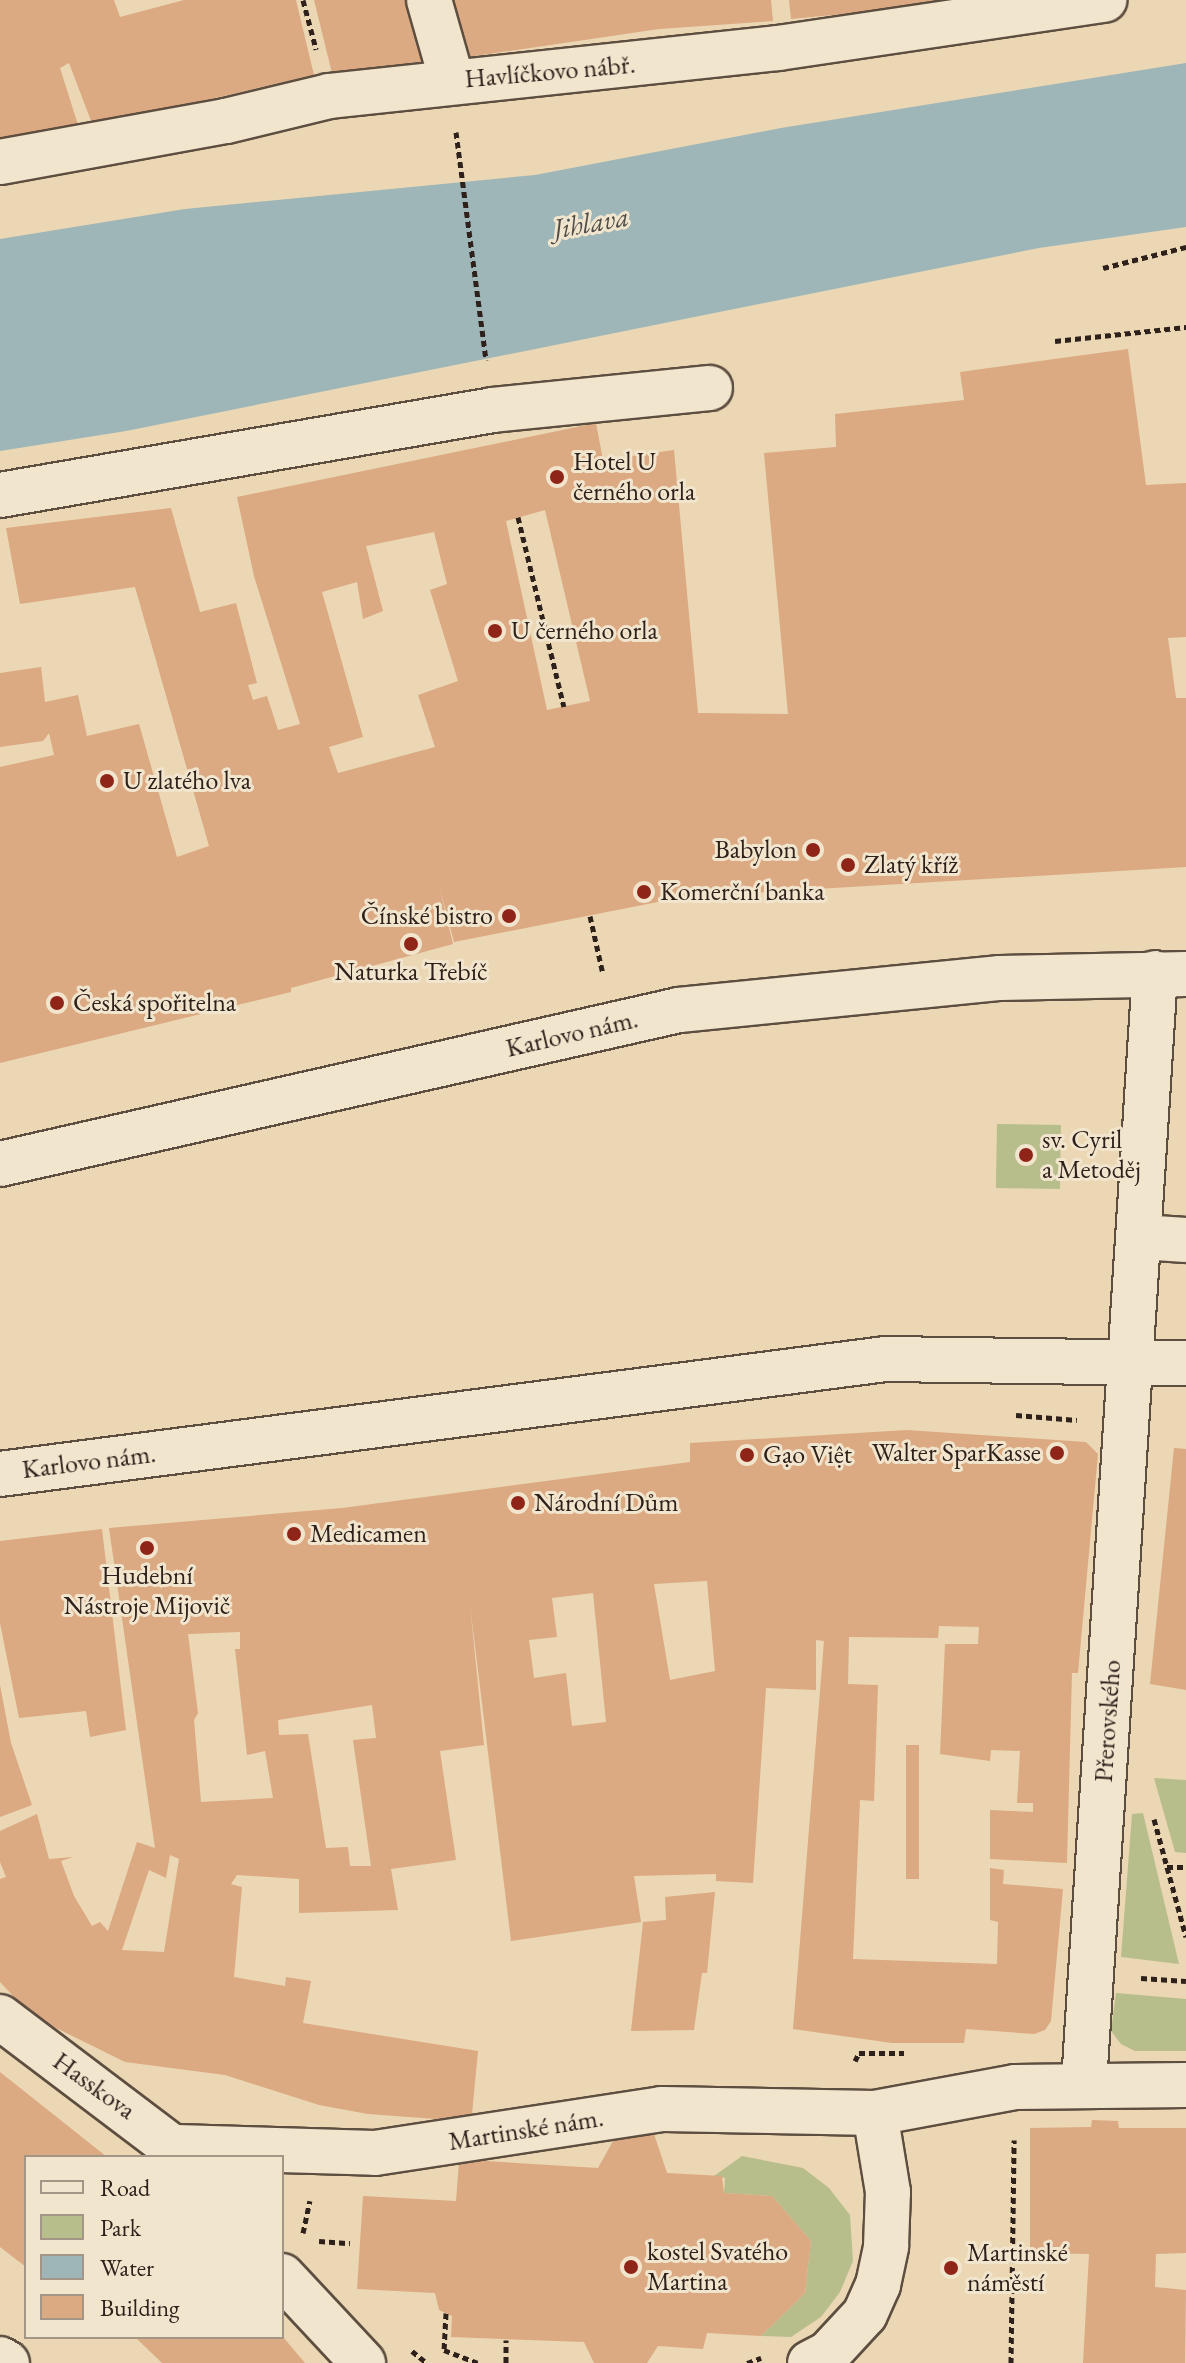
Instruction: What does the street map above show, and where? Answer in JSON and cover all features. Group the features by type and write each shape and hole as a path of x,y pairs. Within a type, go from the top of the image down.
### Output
{"street":[{"path":"429,0 453,100"},
{"name":"Havlíčkovo nábř.","path":"0,162 226,121 329,96 453,100 1104,0"},
{"path":"0,495 493,410 710,388"},
{"name":"Karlovo nám.","path":"0,1164 614,1025 786,995 1000,978 1170,974 1167,1097 1141,1237 1131,1359"},
{"path":"1141,1237 1186,1240"},
{"name":"Karlovo nám.","path":"0,1474 885,1359 1131,1359 1186,1363"},
{"name":"Přerovského","path":"1084,2083 1131,1359"},
{"name":"Hasskova","path":"0,2017 181,2152"},
{"name":"Martinské nám.","path":"181,2152 375,2153 661,2109 875,2113 1015,2087 1084,2083 1186,2085"},
{"path":"792,2358 828,2354 865,2314 878,2285 886,2246 888,2192 875,2113"},
{"path":"292,2258 363,2363"},
{"path":"0,2359 7,2363"}],"path":[{"path":"453,100 493,410"},
{"path":"1103,268 1186,247"},
{"path":"1055,341 1186,327"},
{"path":"518,517 564,707"},
{"path":"590,916 614,1025"},
{"path":"1186,1867 1167,1867 1186,1937"},
{"path":"1011,2363 1014,2136"},
{"path":"292,2258 350,2243"},
{"path":"446,2313 444,2350 478,2363"},
{"path":"506,2340 506,2363"},
{"path":"747,2363 792,2358"}],"green space":[{"path":"997,1124 1061,1125 1060,1189 996,1188"},
{"path":"1154,1778 1186,1780 1186,1853 1175,1852"},
{"path":"1143,1813 1179,1964 1121,1957 1132,1814"},
{"path":"1116,1993 1186,1999 1186,2051 1135,2051 1121,2044 1111,2031"},
{"path":"742,2156 803,2168 829,2188 850,2215 853,2261 840,2292 821,2317 791,2337 761,2336 805,2293 811,2241 772,2196 724,2193 725,2178 714,2176"}],"water":[{"name":"Jihlava","path":"1186,63 1186,227 1039,248 126,431 0,451 0,239 185,209 535,175 781,128"}],"building":[{"path":"0,0 114,0 120,17 184,0 296,0 314,75 93,126 69,63 60,68 79,128 0,148"},
{"path":"314,0 410,0 427,62 332,73"},
{"path":"453,0 771,0 773,21 659,29 468,57"},
{"path":"789,0 989,0 791,19"},
{"path":"1128,349 1146,485 1186,483 1186,637 1168,638 1176,698 1186,698 1186,867 683,897 454,942 439,885 453,944 291,988 291,992 0,1063 0,767 54,755 49,733 43,741 0,747 0,673 41,667 45,702 78,695 87,736 139,724 177,857 209,846 135,587 20,604 6,528 171,508 200,612 236,603 257,683 248,685 253,700 267,696 278,730 300,724 254,576 237,497 596,423 603,460 674,450 698,713 788,714 764,453 836,447 835,414 964,400 960,372","holes":["545,510 590,701 547,710 506,521","434,532 447,584 430,590 458,681 418,695 435,747 338,773 329,747 363,737 322,592 357,582 363,619 383,611 366,546"]},
{"path":"907,1430 1086,1442 1098,1454 1078,1673 1072,1673 1067,1863 990,1859 990,1810 1033,1812 1033,1803 1017,1803 1020,1751 991,1750 990,1761 940,1754 945,1644 978,1644 979,1627 939,1626 938,1638 849,1637 848,1684 878,1685 874,1801 860,1800 853,1959 997,1964 998,1922 990,1920 990,1868 1004,1870 1003,1884 1063,1889 1051,2021 1045,2030 1034,2034 966,2029 964,2043 892,2043 793,2029 824,1641 816,1640 816,1690 766,1688 753,1883 716,1881 716,1874 634,1876 641,1922 511,1941 470,1605 484,1745 440,1751 456,1860 391,1869 398,1910 299,1913 299,1879 237,1875 231,1884 242,1887 234,1977 285,1986 286,1977 311,1981 303,2023 478,2051 472,2114 436,2119 368,2114 319,2105 225,2075 125,2062 32,2016 0,1982 0,1879 6,1877 0,1862 0,1831 37,1814 49,1859 73,1857 61,1861 74,1896 92,1926 100,1922 108,1931 137,1842 155,1848 109,1528 342,1508 690,1462 690,1443","holes":["707,1581 715,1671 670,1680 654,1584","593,1593 606,1722 572,1726 566,1673 534,1678 529,1640 557,1637 552,1598","240,1632 240,1649 235,1649 247,1755 265,1751 273,1798 201,1802 194,1720 198,1713 188,1634","372,1705 376,1738 353,1740 371,1866 350,1866 348,1847 326,1848 308,1734 279,1735 278,1720","170,1855 179,1859 164,1952 122,1950 149,1870 166,1878"]},
{"path":"1174,1448 1186,1449 1186,1690 1150,1684"},
{"path":"102,1529 126,1730 90,1737 86,1711 19,1718 0,1623 0,1541"},
{"path":"0,1685 11,1743 32,1805 0,1817"},
{"path":"906,1745 919,1745 919,1879 906,1879"},
{"path":"715,1892 707,1973 702,1973 694,2030 631,2031 643,1922 666,1920 665,1897"},
{"path":"0,2072 104,2155 24,2155 24,2265 0,2247"},
{"path":"1092,2120 1118,2121 1119,2128 1186,2128 1186,2253 1156,2254 1155,2287 1186,2290 1185,2363 1083,2363 1089,2254 1030,2253 1030,2128 1091,2127"},
{"name":"kostel Svatého Martina","path":"618,2132 654,2134 667,2173 722,2176 724,2193 772,2196 811,2241 805,2293 761,2336 707,2333 703,2349 658,2346 647,2363 594,2363 584,2342 451,2337 452,2316 439,2310 435,2293 357,2289 363,2196 456,2201 459,2162 470,2160 598,2168"},
{"path":"284,2338 305,2363 162,2363 137,2339"}],"place":[{"name":"Hotel U černého orla","path":"557,477"},
{"name":"U černého orla","path":"495,631"},
{"name":"U zlatého lva","path":"107,781"},
{"name":"Babylon","path":"813,850"},
{"name":"Zlatý kříž","path":"848,865"},
{"name":"Komerční banka","path":"644,892"},
{"name":"Čínské bistro","path":"509,916"},
{"name":"Naturka Třebíč","path":"411,944"},
{"name":"Česká spořitelna","path":"57,1003"},
{"name":"sv. Cyril a Metoděj","path":"1026,1155"},
{"name":"Walter SparKasse","path":"1057,1453"},
{"name":"Gạo Việt","path":"747,1455"},
{"name":"Národní Dům","path":"518,1503"},
{"name":"Medicamen","path":"294,1534"},
{"name":"Hudební Nástroje Mijovič","path":"147,1548"},
{"name":"kostel Svatého Martina","path":"631,2267"},
{"name":"Martinské náměstí","path":"951,2268"}]}
